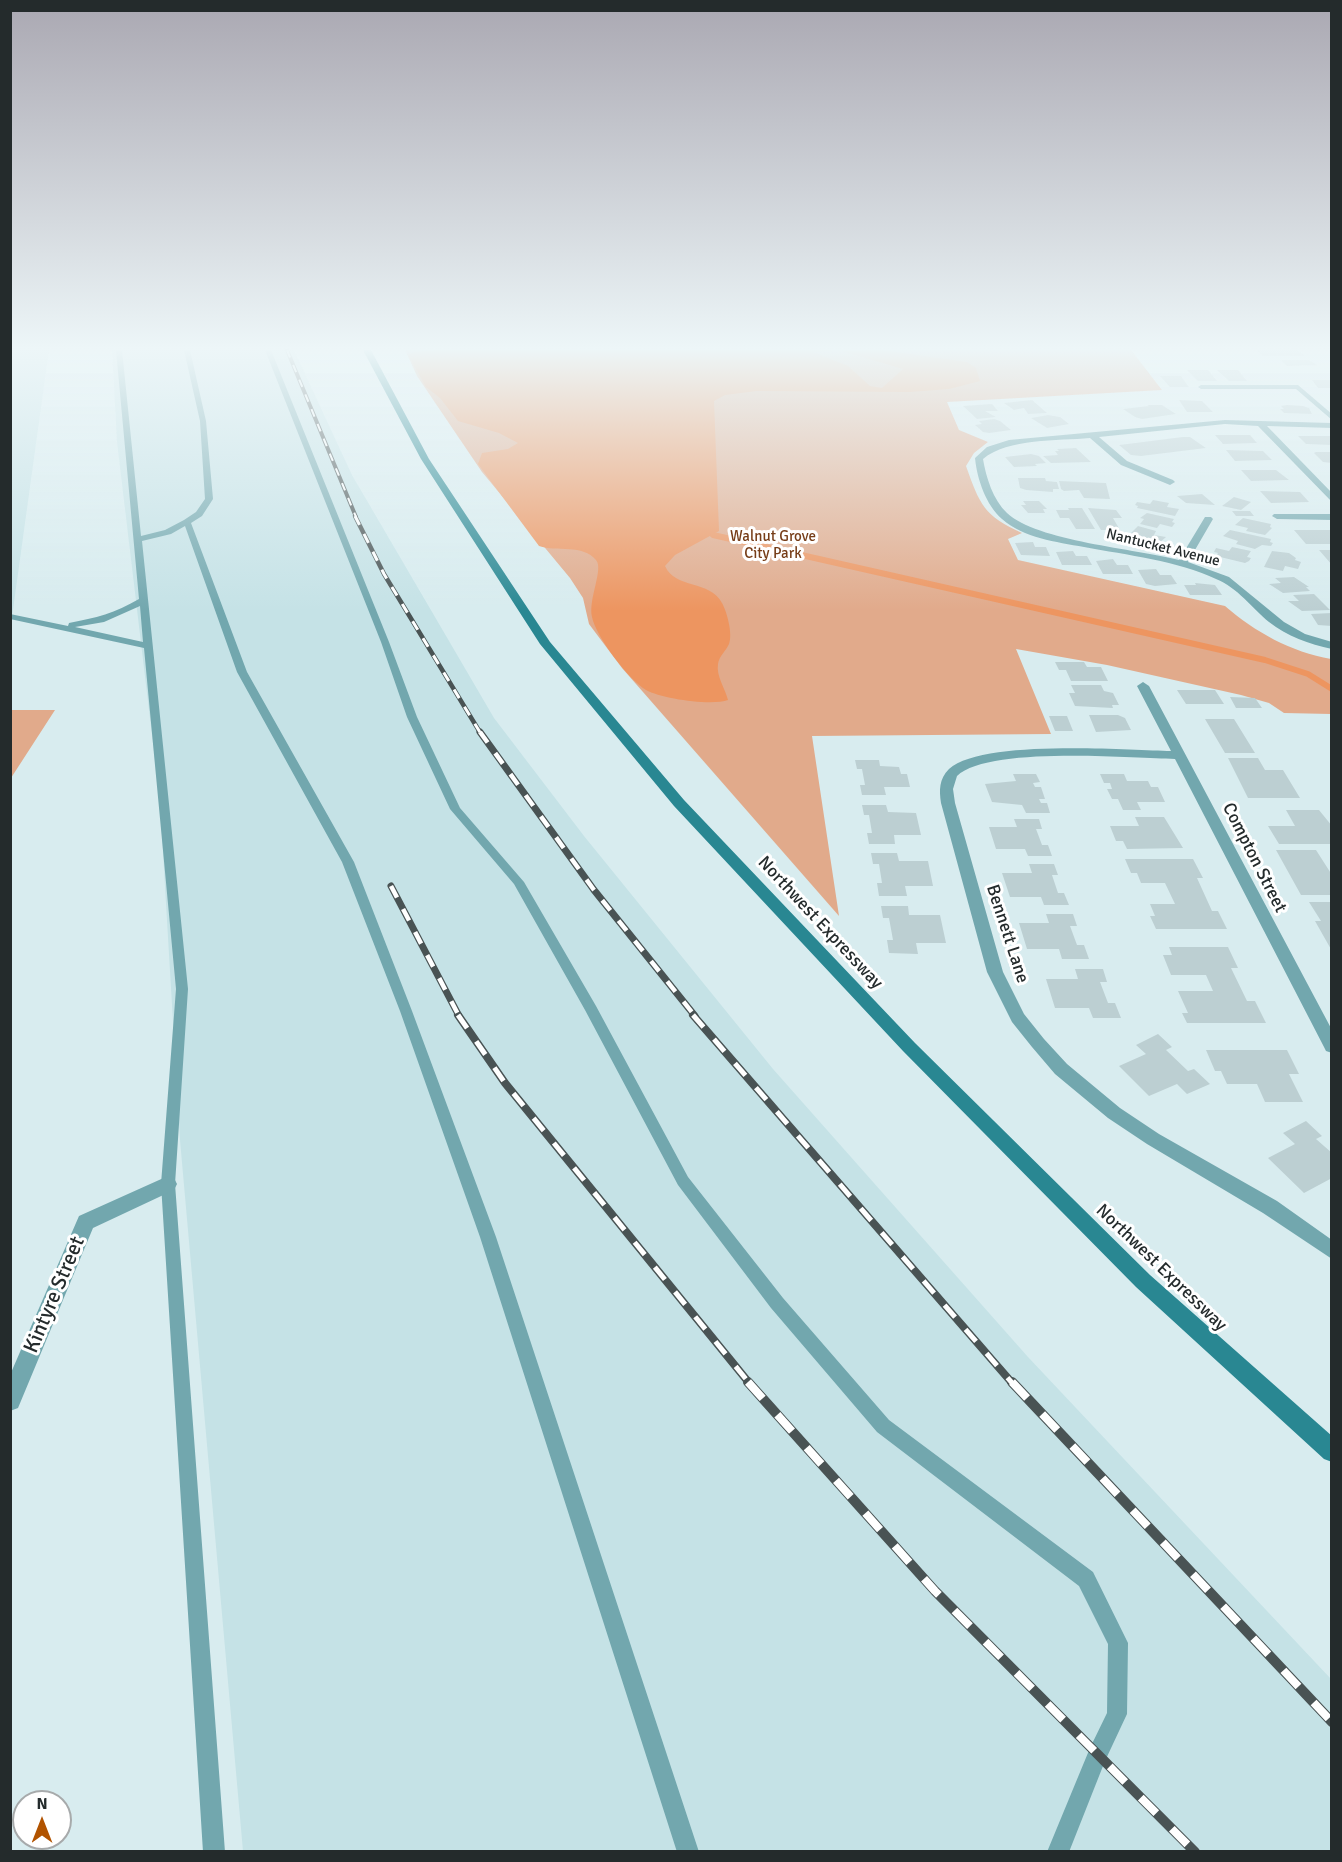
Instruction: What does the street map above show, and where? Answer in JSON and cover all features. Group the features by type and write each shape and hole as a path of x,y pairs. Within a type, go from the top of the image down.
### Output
{"main road":[{"name":"Northwest Expressway","path":"413,437 425,459 546,644 679,803 909,1047 1143,1281 1332,1451"}],"street":[{"name":"Nantucket Avenue","path":"1071,437 1024,441 990,449 979,458 980,470 988,489 1005,517 1029,530 1181,565 1218,576 1233,583 1283,626 1332,646"},
{"path":"1094,437 1124,463 1170,482"},
{"path":"1273,437 1332,499"},
{"path":"1277,516 1332,516"},
{"path":"1181,565 1208,519"},
{"name":"Compton Street","path":"1143,686 1332,1047"},
{"name":"Bennett Lane","path":"1179,755 1006,755 978,759 951,775 946,783 948,803 995,972 1018,1018 1054,1060 1080,1085 1153,1140 1270,1207 1332,1251"},
{"name":"Kintyre Street","path":"10,1401 86,1222 168,1184"}],"lane":[{"path":"128,437 182,988 168,1184 213,1851"},
{"path":"139,539 168,532 187,522 199,514 209,499 204,437"},
{"path":"303,437 385,642 412,717 455,809 518,882 591,1009 683,1181 777,1303 884,1426 1086,1580 1118,1643 1117,1714 1097,1755 1058,1851"},
{"path":"187,522 242,672 348,862 406,1011 488,1237 688,1851"},
{"path":"56,626 95,622 145,599"},
{"path":"10,616 150,646"}],"shaded area":[{"path":"11,437 37,437 11,624"},
{"path":"117,437 334,437 352,475 494,718 584,836 773,1069 1028,1357 1331,1679 1331,1851 243,1851 180,1140 160,802"},
{"path":"506,437 715,437 719,531 675,555 665,566 676,578 709,591 722,603 730,629 730,640 720,658 718,668 719,678 728,700 721,702 687,701 653,693 639,685 614,657 592,617 592,602 598,570 596,560 591,555 577,550 539,546 478,464 482,453 508,449 518,443"}],"green space":[{"name":"Walnut Grove City Park","path":"458,437 976,437 988,442 974,453 966,466 975,491 985,508 999,521 1022,533 1008,539 1018,560 1225,606 1274,640 1316,656 1331,659 1331,714 1284,713 1269,703 1241,695 1107,665 1016,649 1051,734 812,736 839,916 622,668 589,624 583,598 570,578 482,472"},
{"path":"10,710 55,710 11,778"}],"building":[{"path":"1190,437 1206,448 1141,456 1131,455 1119,445"},
{"path":"1217,437 1252,437 1257,443 1223,444"},
{"path":"1299,437 1332,437 1332,445 1306,444"},
{"path":"1076,448 1091,462 1051,463 1043,456 1058,455 1055,451 1059,451 1057,449"},
{"path":"1226,450 1263,451 1272,460 1235,461"},
{"path":"1332,452 1332,463 1323,462 1314,453"},
{"path":"1031,454 1039,456 1046,463 1035,464 1037,466 1014,467 1005,457"},
{"path":"1241,470 1276,470 1289,480 1251,481"},
{"path":"1018,478 1045,478 1046,481 1057,482 1059,489 1053,489 1053,492 1026,490 1020,488"},
{"path":"1059,481 1106,483 1110,499 1084,498 1079,490 1064,491"},
{"path":"1260,491 1300,492 1309,502 1271,503"},
{"path":"1202,494 1215,505 1186,503 1177,496"},
{"path":"1234,497 1251,502 1241,510 1222,506"},
{"path":"1153,500 1169,503 1167,507 1179,509 1175,516 1137,508 1138,506 1135,505 1137,502 1150,504"},
{"path":"1023,501 1039,501 1047,509 1043,509 1045,513 1028,513 1021,505 1026,505"},
{"path":"1068,508 1082,508 1095,529 1076,529 1069,518 1060,518 1056,510 1069,510"},
{"path":"1088,508 1116,510 1122,518 1113,518 1120,530 1101,530"},
{"path":"1232,511 1250,511 1254,516 1236,516"},
{"path":"1147,513 1174,519 1172,522 1175,523 1172,527 1160,524 1157,528 1140,524 1144,519 1140,518"},
{"path":"1243,518 1271,524 1272,528 1265,535 1246,531 1248,528 1235,525"},
{"path":"1138,526 1156,531 1154,535 1166,537 1158,544 1131,538 1130,534"},
{"path":"1230,530 1271,539 1270,542 1273,543 1271,546 1262,545 1255,549 1236,544 1238,541 1223,536"},
{"path":"1294,530 1332,530 1332,544 1306,544"},
{"path":"1033,542 1035,547 1046,547 1050,556 1021,555 1015,543"},
{"path":"1232,547 1251,551 1247,557 1251,558 1249,561 1245,563 1216,556 1218,553 1214,552 1216,548 1229,551"},
{"path":"1319,550 1332,550 1332,565"},
{"path":"1073,551 1076,556 1087,556 1092,565 1062,565 1056,552"},
{"path":"1272,551 1289,553 1296,558 1295,560 1301,562 1298,569 1285,566 1283,571 1264,567"},
{"path":"1113,559 1117,565 1128,565 1133,574 1103,574 1096,561"},
{"path":"1156,569 1160,575 1171,575 1177,584 1155,586 1146,584 1138,570"},
{"path":"1294,577 1309,587 1306,587 1310,591 1283,593 1269,584 1281,583 1275,578"},
{"path":"1195,583 1215,585 1222,595 1190,595 1184,585 1196,585"},
{"path":"1314,594 1330,610 1302,611 1288,601 1299,601 1293,595"},
{"path":"1332,613 1332,626 1318,625 1311,614"},
{"path":"1055,662 1084,662 1087,667 1101,667 1108,681 1071,681 1066,670 1059,670"},
{"path":"1071,685 1101,685 1104,691 1113,693 1119,705 1112,705 1113,708 1075,706 1069,693 1075,693"},
{"path":"1177,690 1215,690 1224,704 1186,704"},
{"path":"1230,697 1255,698 1262,708 1236,708"},
{"path":"1089,715 1118,715 1125,718 1131,730 1096,732"},
{"path":"1049,716 1067,716 1073,731 1055,731"},
{"path":"1205,719 1234,719 1255,753 1225,753"},
{"path":"1228,758 1258,758 1265,770 1283,770 1300,798 1248,798"},
{"path":"855,760 879,760 880,766 899,767 901,774 907,774 910,787 884,787 886,795 862,795 860,785 865,785 862,769 857,769"},
{"path":"1013,774 1036,774 1040,782 1033,783 1035,787 1041,787 1045,799 1039,799 1041,803 1047,803 1050,813 1026,813 1022,805 992,802 985,784 1016,781"},
{"path":"1100,774 1124,774 1127,781 1148,781 1151,787 1158,787 1165,802 1137,802 1141,810 1123,810 1118,799 1112,799 1107,789 1112,789 1110,783 1104,783"},
{"path":"862,805 886,805 888,812 916,813 921,835 894,835 895,844 869,844 867,833 872,833 869,815 864,815"},
{"path":"1286,810 1319,810 1332,826 1332,844 1279,844 1268,826 1295,826"},
{"path":"1135,817 1164,817 1183,848 1127,849 1123,841 1116,841 1110,826 1139,826"},
{"path":"1014,819 1039,819 1042,829 1036,829 1042,845 1048,845 1052,856 1028,856 1025,849 996,849 989,827 1017,827"},
{"path":"1276,850 1316,850 1332,875 1332,895 1301,895"},
{"path":"871,853 897,853 899,861 928,861 933,886 905,886 907,896 879,896 877,883 882,883 879,864 873,864"},
{"path":"1125,859 1193,859 1203,878 1197,878 1212,911 1218,911 1227,929 1156,929 1150,916 1155,916 1150,904 1175,904 1165,883 1141,883 1137,873 1131,873"},
{"path":"1029,864 1054,864 1058,875 1052,875 1058,893 1064,893 1069,905 1044,905 1041,897 1010,897 1002,873 1032,873"},
{"path":"1309,902 1332,902 1332,951 1315,921 1321,921"},
{"path":"881,906 908,906 909,915 940,915 946,943 916,943 918,954 889,953 887,940 893,940 889,918 883,918"},
{"path":"1046,914 1073,914 1077,926 1070,926 1077,945 1084,945 1089,959 1062,959 1059,949 1027,949 1019,923 1049,923"},
{"path":"1169,947 1228,947 1238,968 1231,968 1247,1001 1255,1001 1266,1023 1187,1023 1182,1013 1188,1013 1178,991 1213,991 1206,975 1171,975 1163,955 1172,955"},
{"path":"1075,969 1103,969 1107,982 1100,982 1108,1003 1115,1003 1121,1018 1093,1018 1089,1008 1055,1008 1046,979 1078,979"},
{"path":"1158,1034 1172,1047 1166,1050 1188,1071 1194,1069 1210,1084 1187,1094 1177,1084 1149,1096 1119,1066 1146,1054 1136,1045"},
{"path":"1206,1050 1287,1050 1299,1074 1289,1074 1303,1102 1265,1102 1257,1084 1227,1084 1221,1071 1215,1071"},
{"path":"1306,1121 1322,1136 1316,1139 1332,1153 1332,1178 1304,1193 1268,1158 1295,1144 1283,1133"}],"waterway":[{"path":"713,535 1265,660 1308,674 1332,689"}],"railway":[{"path":"323,437 356,517"},
{"path":"355,516 384,574 481,734"},
{"path":"480,732 594,890 695,1016"},
{"path":"391,886 459,1016"},
{"path":"458,1015 505,1083 750,1384"},
{"path":"693,1015 1013,1384"},
{"path":"748,1382 935,1591 1195,1852"},
{"path":"1012,1382 1332,1722"}]}
